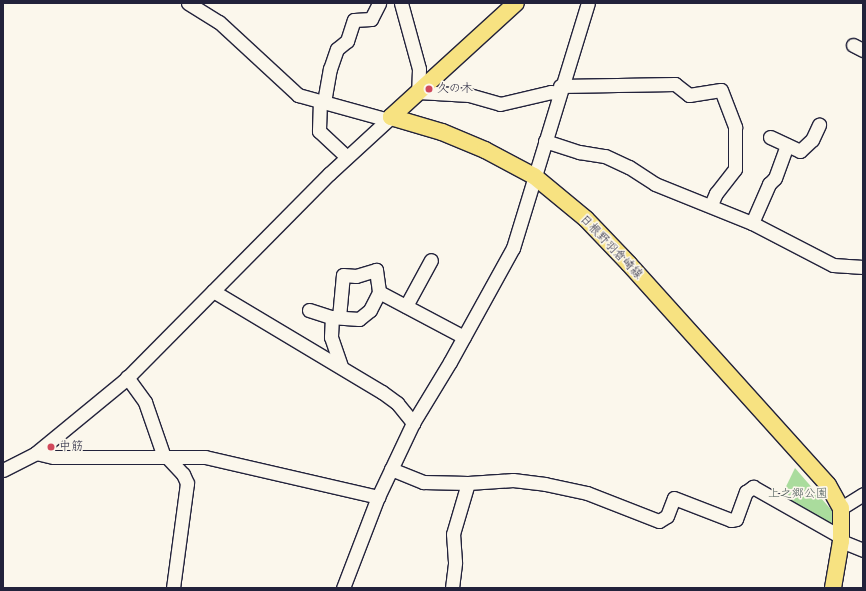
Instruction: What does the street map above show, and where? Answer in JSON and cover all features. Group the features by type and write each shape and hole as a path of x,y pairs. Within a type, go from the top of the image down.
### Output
{"main road":[{"path":"389,119 516,3"},
{"name":"日根野羽倉崎線","path":"389,119 442,132 485,150 534,176 586,219 629,264 828,484 841,508 841,539 833,588"}],"street":[{"path":"188,3 219,22 298,95 389,119"},
{"path":"347,157 319,131 322,102 330,69 337,49 347,41 354,20 371,19 379,3"},
{"path":"399,3 419,69 418,92 469,95 500,104 559,90 675,84 689,95 721,90 735,127 735,168 716,193 711,205"},
{"path":"343,588 378,497 413,423 464,337 513,248 559,90 588,3"},
{"path":"3,470 36,453 127,377 347,157 389,119"},
{"path":"770,137 800,150 812,140 819,124"},
{"path":"544,140 579,152 605,156 629,167 655,184 711,205 752,223 833,265 863,267"},
{"path":"752,223 769,184 775,178 787,145"},
{"path":"406,306 431,260"},
{"path":"309,310 336,317 359,319 370,310 380,292 376,270 356,276 343,275 336,317 330,336 341,366"},
{"path":"213,291 275,330 341,366 387,396 413,423"},
{"path":"380,292 464,337"},
{"path":"127,377 145,402 166,457 183,474 187,482 172,588"},
{"path":"36,453 54,456 205,457 378,497"},
{"path":"391,469 423,482 468,483 513,480 546,484 587,493 659,521 667,516 674,498 731,520 736,519 746,492 753,487 841,539 863,550"},
{"path":"452,588 455,562 453,534 468,483"},
{"path":"841,508 863,494"}],"green space":[{"name":"上之郷公園","path":"795,468 834,513 831,531 780,499"}],"place":[{"name":"久の木","path":"429,89"},
{"name":"中筋","path":"51,447"}]}
